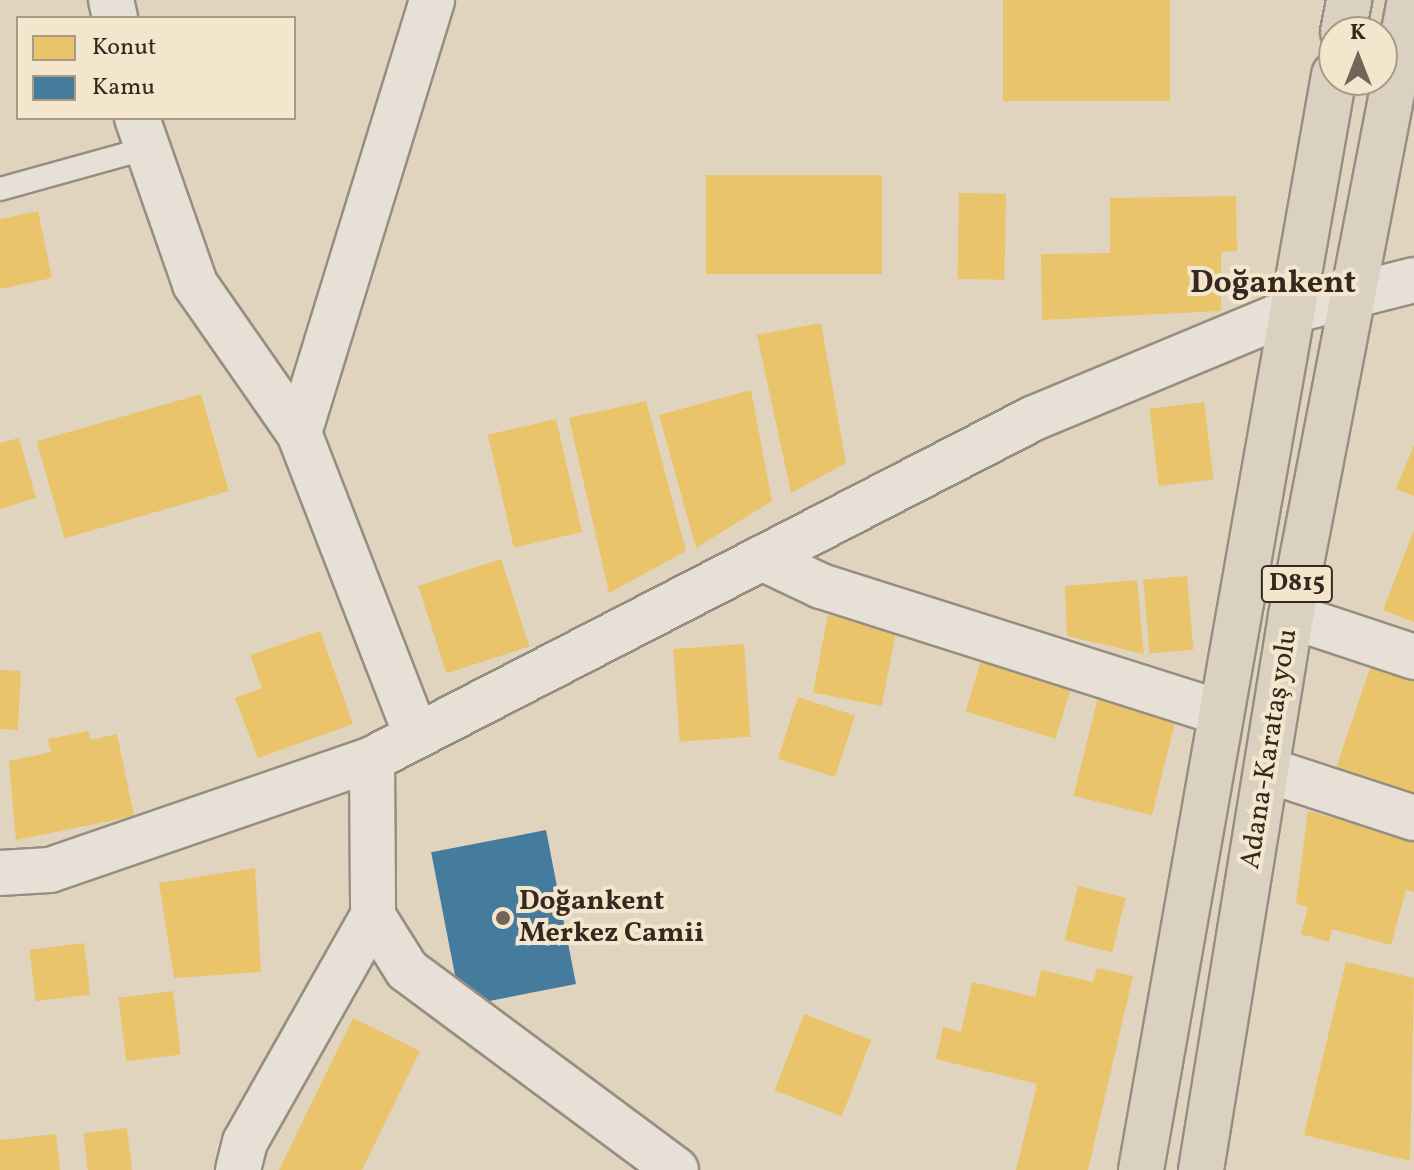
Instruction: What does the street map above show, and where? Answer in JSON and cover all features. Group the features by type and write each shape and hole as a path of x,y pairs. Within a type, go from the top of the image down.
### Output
{"main road":[{"name":"Adana-Karataş yolu","path":"1201,1170 1291,616 1349,298 1410,0"},
{"name":"Adana-Karataş yolu","path":"1141,1170 1218,712 1330,96"}],"street":[{"path":"299,433 432,0"},
{"path":"140,134 195,284 299,433 416,734"},
{"path":"0,873 50,870 372,759 1034,418 1291,311 1414,280"},
{"path":"762,558 821,586 1218,712"},
{"path":"1291,616 1414,657"},
{"path":"238,1170 245,1142 373,916 372,759"},
{"path":"1267,770 1414,818"},
{"path":"373,916 407,970 676,1170"}],"lane":[{"path":"0,189 140,134"}],"building: Konut":[{"path":"1003,0 1170,0 1170,101 1003,101"},
{"path":"706,175 882,175 882,274 706,274"},
{"path":"959,193 1006,194 1004,280 957,279"},
{"path":"1236,196 1237,251 1221,252 1221,311 1042,320 1041,254 1110,253 1110,198"},
{"path":"38,211 52,278 0,289 0,219"},
{"path":"821,323 846,463 791,493 757,335"},
{"path":"751,390 772,501 696,548 659,415"},
{"path":"201,394 229,491 64,538 37,441"},
{"path":"646,401 686,551 609,593 569,418"},
{"path":"1204,402 1214,479 1159,486 1149,409"},
{"path":"556,419 582,532 514,548 488,435"},
{"path":"19,438 36,498 0,509 0,443"},
{"path":"1414,445 1414,496 1396,489"},
{"path":"1414,530 1414,622 1383,610"},
{"path":"501,559 529,646 447,673 418,586"},
{"path":"1187,576 1193,650 1150,654 1143,580"},
{"path":"1137,580 1144,654 1067,636 1065,586"},
{"path":"828,615 897,628 882,706 813,693"},
{"path":"320,631 353,724 258,758 235,698 262,688 250,655"},
{"path":"744,644 750,737 680,742 673,649"},
{"path":"984,651 1074,678 1055,739 966,711"},
{"path":"1373,659 1414,673 1414,798 1335,771"},
{"path":"0,670 21,671 18,730 0,729"},
{"path":"1100,689 1179,709 1152,815 1073,796"},
{"path":"798,697 855,716 835,777 778,759"},
{"path":"88,731 91,740 117,734 134,816 16,840 9,761 51,752 48,739"},
{"path":"1308,811 1414,840 1414,892 1406,890 1391,945 1332,929 1329,942 1301,934 1308,907 1296,904"},
{"path":"255,868 261,972 174,978 159,883"},
{"path":"1078,886 1126,898 1112,952 1064,940"},
{"path":"84,943 90,995 36,1001 29,950"},
{"path":"1346,962 1414,978 1410,1161 1304,1135"},
{"path":"1097,968 1133,976 1088,1170 1016,1170 1037,1084 936,1059 943,1027 961,1032 972,982 1035,997 1041,970 1093,982"},
{"path":"173,991 181,1055 126,1061 118,998"},
{"path":"804,1014 871,1040 842,1116 775,1091"},
{"path":"353,1018 420,1051 362,1170 279,1170"},
{"path":"127,1128 132,1170 88,1170 83,1133"},
{"path":"56,1134 60,1170 0,1170 0,1140"}],"building: Kamu":[{"name":"Doğankent Merkez Camii","path":"546,830 576,984 461,1006 431,852"}],"place":[{"name":"Doğankent Merkez Camii","path":"503,918"}],"district":[{"name":"Doğankent","path":"1273,284"}]}
